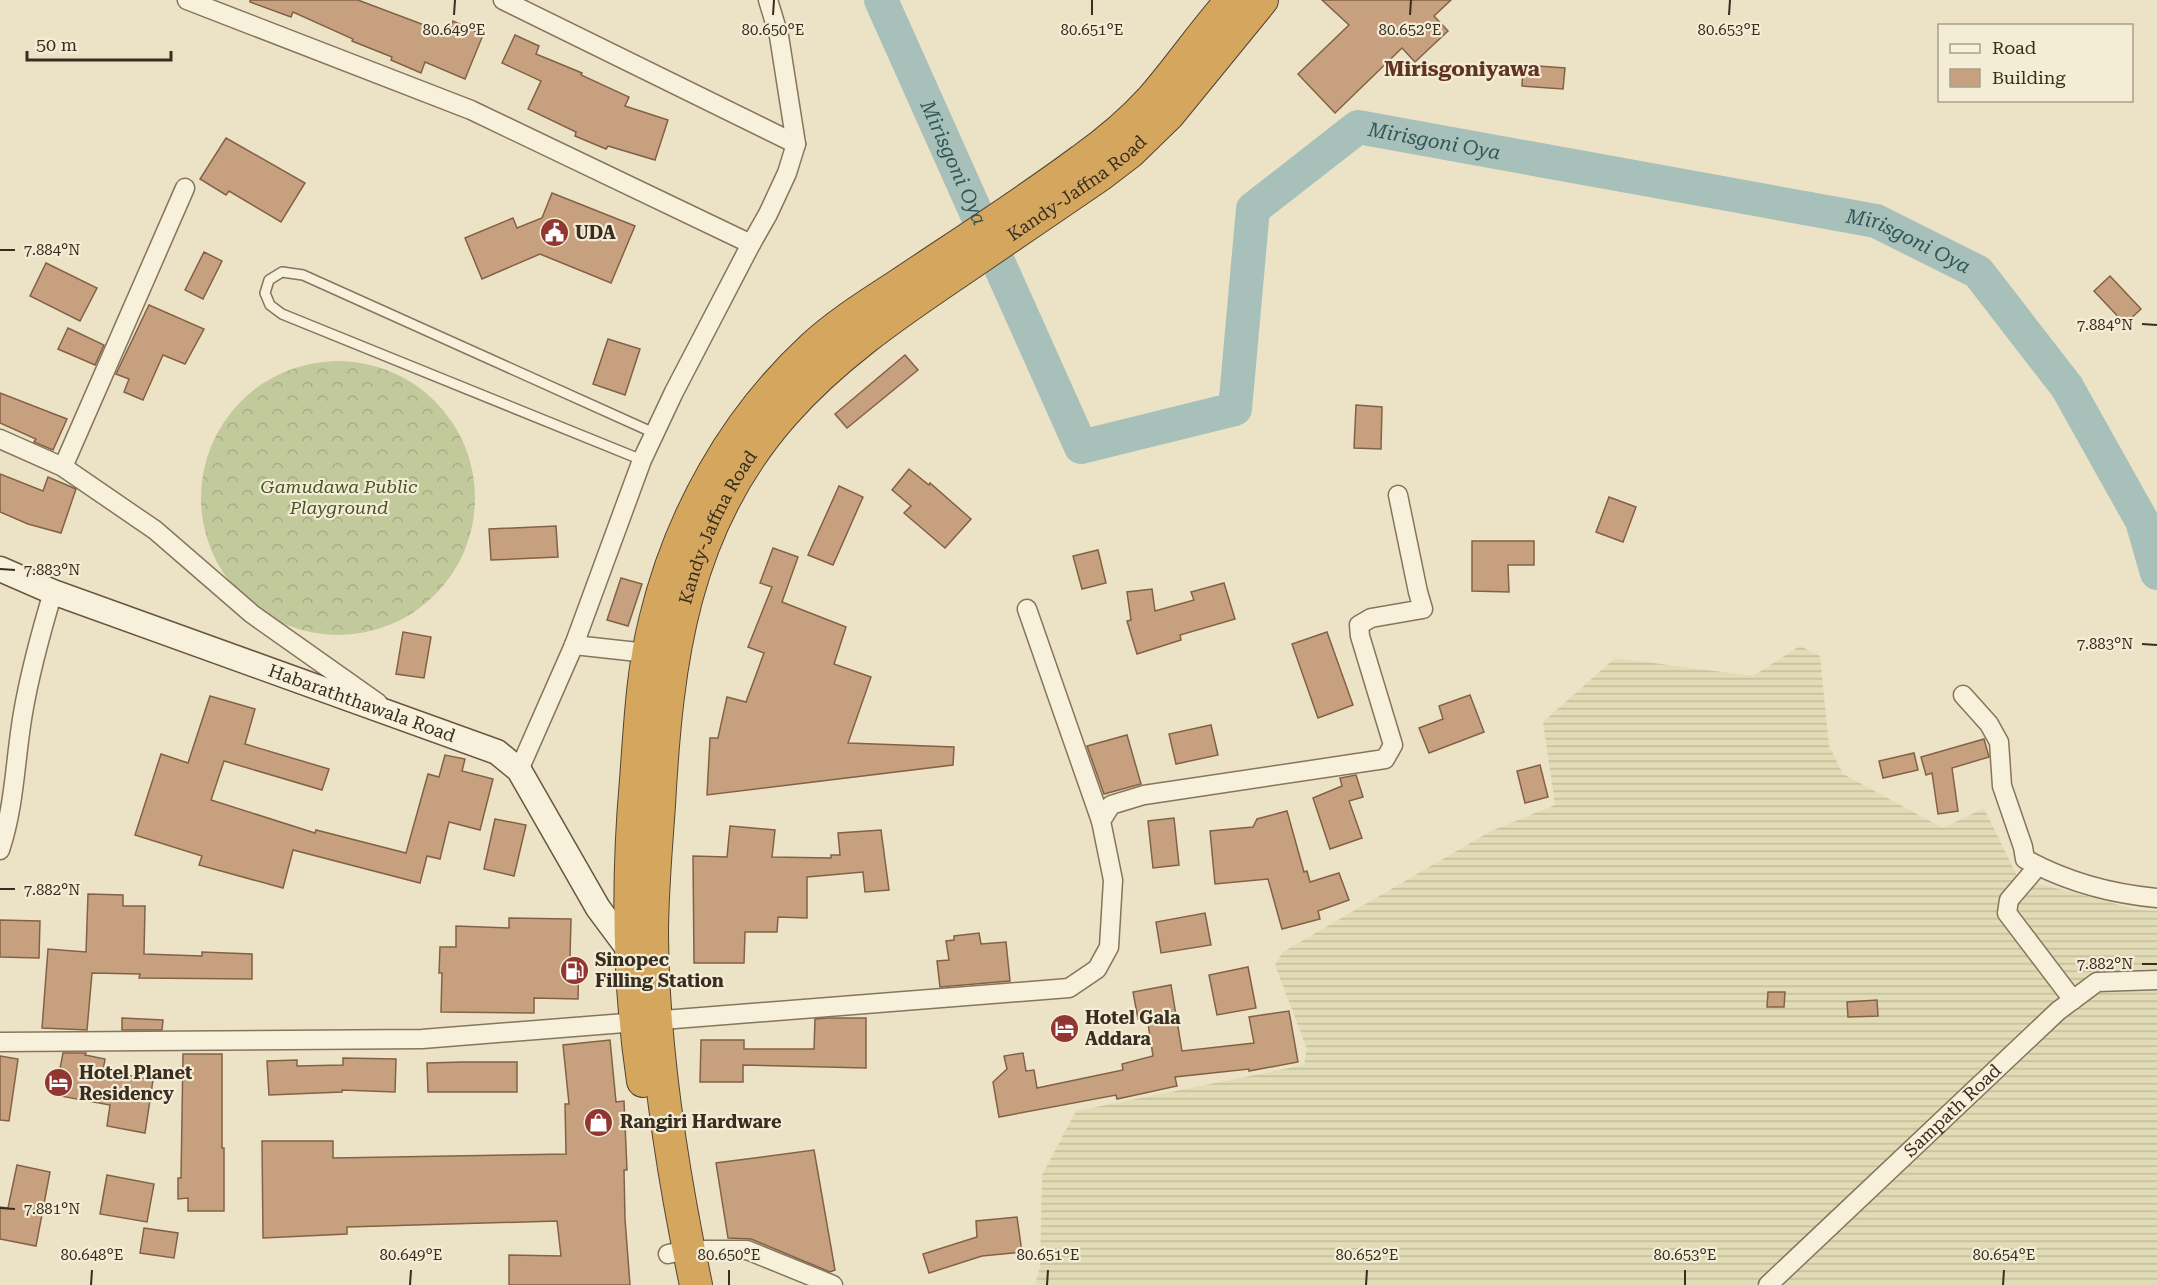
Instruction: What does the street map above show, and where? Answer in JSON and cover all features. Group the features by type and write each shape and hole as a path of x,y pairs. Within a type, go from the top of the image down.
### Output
{"highway":[{"name":"Kandy-Jaffna Road","path":"1045,199 1083,160 1152,99 1232,0"},
{"name":"Kandy-Jaffna Road","path":"646,1022 663,743 661,654 654,622 671,562 698,500 745,424 789,370 813,346 860,310 904,295 1045,199 1123,158 1161,122 1262,0"},
{"name":"Kandy-Jaffna Road","path":"661,654 639,742 631,855 630,951 646,1022 678,1252 675,1285"},
{"name":"Kandy-Jaffna Road","path":"678,1252 696,1285"}],"street":[{"path":"187,0 471,110 751,244"},
{"path":"503,0 796,144"},
{"path":"519,770 574,645 654,433 787,173 796,144 779,36 768,0"},
{"path":"63,467 185,188"},
{"path":"0,439 63,467 155,530 252,615 394,714"},
{"path":"1101,821 1111,805 1144,795 1385,759 1393,745 1360,636 1359,625 1371,618 1423,609 1398,495"},
{"name":"Habaraththawala Road","path":"0,568 53,592 497,752 519,770 598,908 630,951"},
{"path":"0,850 11,811 23,715 34,654 53,592"},
{"path":"0,1042 422,1039 1069,988 1097,969 1109,947 1113,880 1101,821 1027,609"},
{"path":"574,645 661,654"},
{"path":"1963,695 1989,724 2000,742 2002,786 2025,859 2070,880 2142,897 2157,898"},
{"path":"2038,866 2008,900 2007,913 2073,1000"},
{"name":"Sampath Road","path":"1768,1285 2058,1011 2097,982 2157,980"},
{"path":"678,1252 747,1250 833,1285"}],"lane":[{"path":"642,460 282,314 270,305 265,293 269,279 282,272 303,275 654,433"}],"shaded area":[{"path":"1800,646 1820,656 1829,746 1843,774 1943,828 1984,808 2018,878 2139,910 2157,911 2157,1285 1035,1285 1040,1267 1042,1175 1076,1111 1304,1065 1307,1049 1275,965 1283,952 1491,831 1555,805 1543,722 1615,658 1753,676"}],"green space":[{"name":"Gamudawa Public Playground","path":"351,361 391,371 414,384 435,401 452,422 465,445 473,471 475,498 473,525 465,551 452,574 435,595 414,612 391,625 365,633 325,635 285,625 273,619 251,604 232,585 211,551 203,525 201,485 211,445 217,433 232,411 251,392 285,371 311,363"}],"building":[{"path":"250,0 358,0 448,34 453,21 483,35 465,79 425,62 421,73 391,60 392,57 352,41 353,39 293,12 291,17 250,2"},
{"path":"1322,0 1451,0 1434,16 1448,31 1415,62 1402,48 1335,113 1298,74 1349,25"},
{"path":"515,35 539,46 536,54 582,73 581,75 629,97 625,106 668,120 655,160 608,146 606,149 575,136 576,132 528,109 541,81 502,63"},
{"path":"1523,65 1565,68 1563,89 1522,86"},
{"path":"226,138 305,183 281,222 229,191 226,195 200,179"},
{"name":"UDA","path":"552,193 635,226 611,283 540,254 482,279 465,238 513,218 517,228 542,218"},
{"path":"204,252 222,261 203,299 185,290"},
{"path":"46,263 97,288 80,321 30,296"},
{"path":"2110,276 2141,309 2125,324 2094,291"},
{"path":"149,305 204,329 185,364 163,355 143,400 124,392 129,379 116,374"},
{"path":"68,328 104,345 95,365 58,349"},
{"path":"608,339 640,349 625,395 593,384"},
{"path":"905,355 918,370 847,428 835,414"},
{"path":"0,393 67,419 53,450 34,442 36,439 0,423"},
{"path":"1356,405 1382,407 1381,449 1354,448"},
{"path":"909,469 929,485 930,483 971,519 945,548 904,513 911,506 892,490"},
{"path":"0,474 43,491 48,477 76,489 61,533 28,524 0,512"},
{"path":"839,486 863,497 833,565 808,555"},
{"path":"1609,497 1636,507 1623,542 1596,532"},
{"path":"556,526 558,557 491,560 489,529"},
{"path":"1472,541 1534,541 1534,565 1508,565 1509,592 1472,591"},
{"path":"773,548 798,557 782,602 846,627 834,664 871,677 848,743 954,747 953,765 707,795 710,738 718,738 727,697 746,702 764,653 748,647 772,587 760,583"},
{"path":"1098,550 1106,583 1082,589 1073,556"},
{"path":"621,578 642,584 628,626 607,620"},
{"path":"1224,583 1235,619 1180,635 1181,640 1137,654 1127,621 1131,620 1127,592 1152,589 1155,611 1194,600 1191,592"},
{"path":"403,632 431,637 424,678 396,674"},
{"path":"1327,632 1353,705 1318,718 1292,644"},
{"path":"1470,695 1484,732 1429,753 1419,728 1443,719 1439,706"},
{"path":"210,696 255,709 245,744 329,769 322,790 224,761 211,800 315,833 316,830 406,853 428,774 439,777 445,755 465,759 462,771 493,779 480,830 449,822 440,859 427,856 420,883 293,850 283,888 199,865 202,856 135,835 161,754 188,763"},
{"path":"1211,725 1218,755 1176,764 1169,734"},
{"path":"1127,735 1141,784 1104,794 1087,746"},
{"path":"1984,739 1989,757 1952,768 1958,811 1938,814 1932,773 1926,775 1921,757"},
{"path":"1914,753 1918,770 1883,778 1879,761"},
{"path":"1540,765 1548,797 1525,803 1517,771"},
{"path":"1356,775 1363,797 1349,801 1362,838 1330,849 1313,798 1342,786 1340,778"},
{"path":"1287,811 1304,872 1307,871 1310,882 1339,873 1349,900 1318,911 1320,919 1282,929 1268,879 1215,884 1210,831 1253,827 1257,819"},
{"path":"1174,818 1179,865 1153,868 1148,821"},
{"path":"495,819 526,825 514,876 484,869"},
{"path":"730,826 775,830 772,857 831,858 831,855 840,855 838,833 881,830 889,890 865,892 863,872 807,877 807,918 778,917 777,932 745,932 744,963 694,963 693,856 727,857"},
{"path":"88,894 123,895 123,906 145,906 144,954 202,956 202,952 252,954 252,979 139,978 140,974 92,973 87,1030 42,1028 48,949 86,952"},
{"path":"1205,913 1211,945 1161,953 1156,922"},
{"path":"509,918 571,919 570,957 579,957 578,999 534,998 534,1013 441,1012 440,947 456,947 456,926 509,928"},
{"path":"0,920 40,921 39,958 0,957"},
{"path":"979,933 981,944 1006,942 1010,981 940,987 937,961 949,960 946,941 954,940 954,936"},
{"path":"1248,967 1256,1008 1217,1015 1209,975"},
{"path":"1171,985 1182,1051 1254,1043 1249,1017 1289,1011 1298,1062 1249,1071 1249,1069 1175,1077 1177,1086 1117,1099 1116,1095 999,1117 993,1082 1007,1069 1004,1056 1023,1053 1026,1071 1034,1070 1037,1088 1123,1070 1122,1064 1153,1056 1147,1017 1138,1019 1133,992"},
{"path":"1768,992 1785,992 1784,1007 1767,1007"},
{"path":"1877,1000 1878,1016 1848,1017 1847,1002"},
{"path":"122,1018 163,1020 162,1030 122,1030"},
{"path":"866,1018 866,1068 743,1065 743,1082 700,1082 701,1040 744,1040 744,1049 814,1049 815,1019"},
{"path":"610,1040 616,1102 624,1101 627,1170 624,1170 625,1219 630,1285 509,1285 509,1255 561,1256 557,1221 347,1227 347,1234 263,1238 262,1141 333,1141 333,1158 566,1154 565,1104 569,1104 563,1045"},
{"path":"63,1053 86,1053 85,1055 105,1059 103,1071 153,1080 145,1133 107,1126 110,1105 55,1095"},
{"path":"183,1054 222,1054 224,1211 188,1211 188,1198 178,1199 178,1178 181,1178"},
{"path":"0,1056 18,1059 9,1121 0,1120"},
{"path":"343,1058 396,1059 395,1092 342,1090 342,1092 269,1095 267,1061 297,1060 297,1066 343,1065"},
{"path":"517,1062 517,1092 428,1092 427,1063"},
{"path":"814,1150 835,1270 830,1272 751,1239 728,1238 716,1163"},
{"path":"17,1165 50,1172 36,1246 0,1239 0,1207 8,1208"},
{"path":"107,1175 154,1184 147,1222 100,1214"},
{"path":"1017,1217 1022,1252 982,1256 929,1273 923,1254 977,1237 976,1221"},
{"path":"144,1228 178,1233 174,1258 140,1253"}],"waterway":[{"name":"Mirisgoni Oya","path":"881,0 1081,447 1235,409 1253,209 1358,127 1876,221 1978,272 2067,387 2142,521 2157,573"}],"place":[{"name":"UDA","path":"554,233"},
{"name":"Sinopec Filling Station","path":"574,970"},
{"name":"Hotel Gala Addara","path":"1064,1028"},
{"name":"Hotel Planet Residency","path":"58,1083"},
{"name":"Rangiri Hardware","path":"599,1122"}],"district":[{"name":"Mirisgoniyawa","path":"1462,69"}]}
